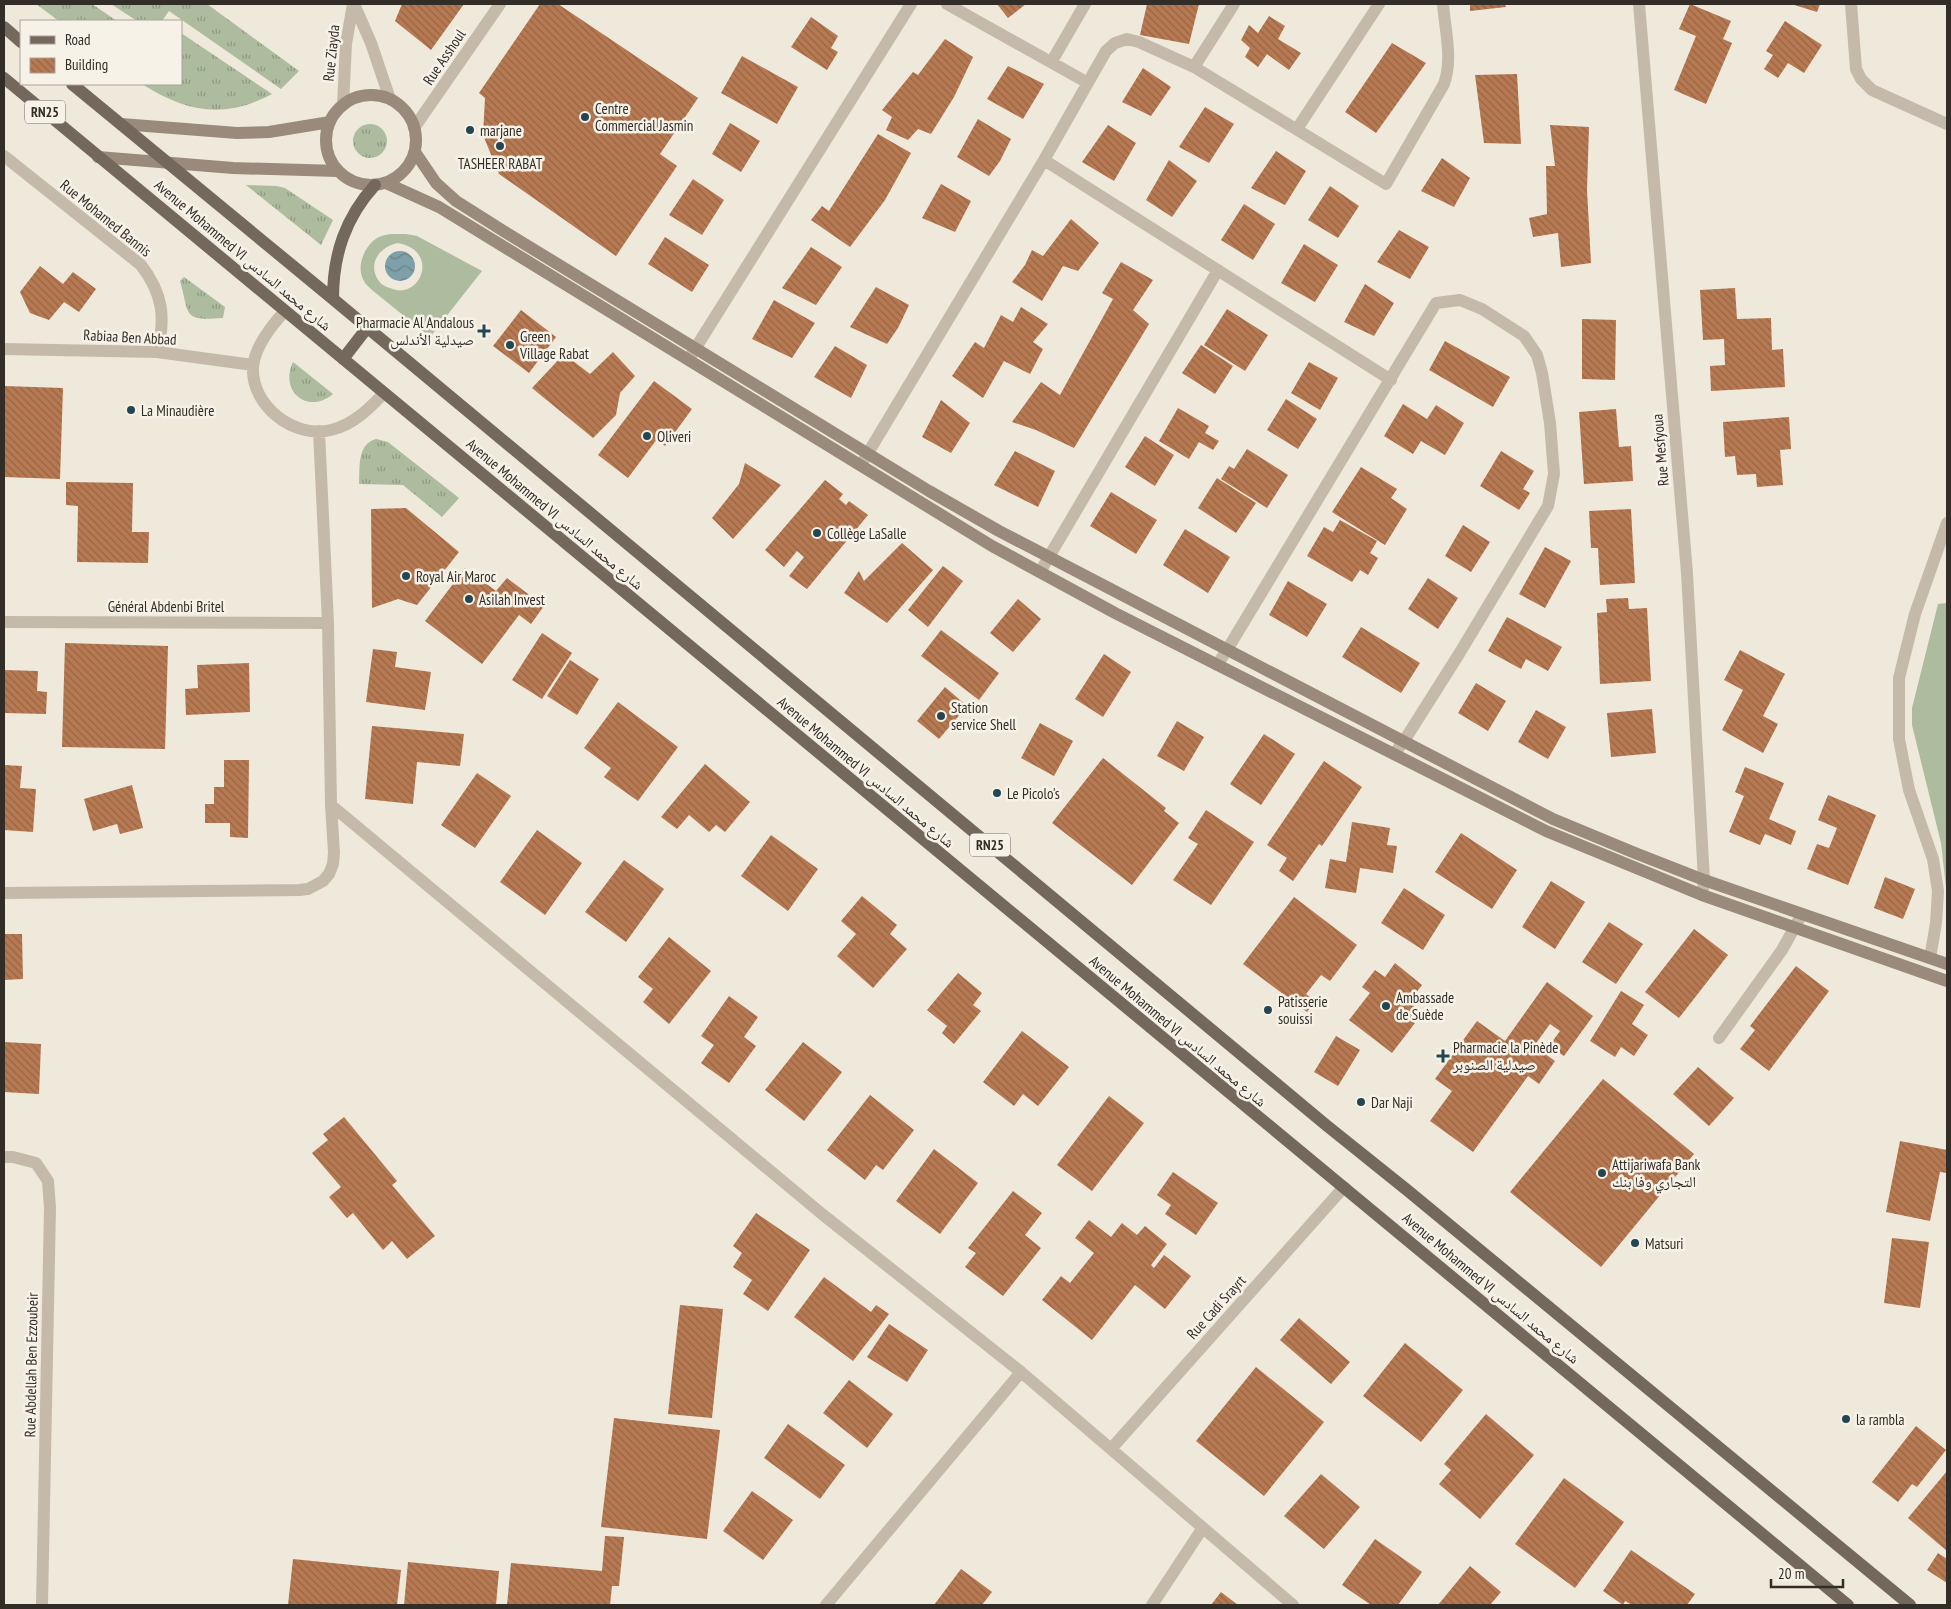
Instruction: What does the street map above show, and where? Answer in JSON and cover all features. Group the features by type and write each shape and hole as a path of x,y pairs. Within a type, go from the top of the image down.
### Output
{"main road":[{"path":"4,27 20,41"},
{"name":"Avenue Mohammed VI شارع محمد السادس","path":"4,78 1848,1605"},
{"name":"Avenue Mohammed VI شارع محمد السادس","path":"73,85 1310,1112 1415,1196 1910,1605"},
{"path":"333,299 333,278 336,258 342,238 361,200 380,184 396,178 404,171 415,152 414,128 405,111 390,99 374,95 357,97 343,105 330,122 326,139 329,156 338,171 349,179 362,184 380,184 439,207 869,454 929,491 1227,650 1553,818 1704,880 1947,964"},
{"path":"120,124 237,133 269,132 330,122"},
{"path":"415,152 436,182 456,201 860,465 992,546 1115,613 1546,831 1702,895 1947,981"},
{"path":"98,157 260,170 338,171"},
{"path":"343,359 367,328"}],"street":[{"name":"Rue Ziayda","path":"354,4 371,43 390,99"},
{"name":"Rue Ziayda","path":"343,105 346,44 354,4"},
{"name":"Rue Asshoul","path":"414,128 500,4"},
{"path":"692,354 911,4"},
{"path":"947,4 1052,61 1088,83"},
{"path":"1052,61 1085,4"},
{"path":"1194,66 1234,4"},
{"path":"1297,129 1379,4"},
{"path":"860,465 869,454 1044,160 1106,51 1115,43 1127,40 1140,42 1194,66 1386,184 1448,74 1449,62 1443,4"},
{"name":"Rue Mesfyoua","path":"1639,4 1687,573 1704,880 1702,895"},
{"path":"1851,4 1856,69 1861,79 1872,90 1947,124"},
{"name":"Rue Mohamed Bannis","path":"4,156 141,265 154,285 162,307 163,322 157,352"},
{"path":"1044,160 1391,380"},
{"path":"1040,572 1218,270"},
{"path":"1217,665 1436,303 1460,300 1482,308 1524,336 1537,355 1542,373 1550,423 1554,474 1548,506 1469,638 1394,754"},
{"path":"285,311 265,336 253,365 254,380 259,394 267,407 278,417 290,425 304,430 332,430 352,421 384,393"},
{"name":"Rabiaa Ben Abbad","path":"4,349 157,352 253,365"},
{"path":"4,893 308,889 323,880 333,864 328,623 319,431"},
{"path":"1930,958 1936,923 1938,891 1933,859 1909,790 1899,738 1899,678 1915,614 1947,529"},
{"name":"Général Abdenbi Britel","path":"4,622 328,623"},
{"path":"331,804 822,1214 1021,1372 1293,1605"},
{"path":"1719,1038 1796,927 1802,914"},
{"name":"Rue Abdellah Ben Ezzoubeir","path":"4,1157 13,1157 36,1163 48,1181 50,1208 42,1605"},
{"name":"Rue Cadi Srayrt","path":"1112,1449 1344,1187"},
{"path":"826,1605 1021,1372"},
{"path":"1154,1605 1202,1529"}],"green space":[{"path":"36,4 92,4 116,20 58,20"},
{"path":"111,4 207,4 299,71 281,89 169,11 163,20 135,20"},
{"path":"182,34 272,94 254,102 221,110 190,106 158,94 144,85 182,85"},
{"path":"370,124 377,125 382,129 386,134 386,148 382,153 377,157 370,158 363,157 358,153 354,148 353,141 354,134 358,129 363,125"},
{"path":"246,185 285,188 333,220 321,245"},
{"path":"406,234 417,236 482,271 430,337 372,290 365,283 361,275 363,256 374,240 385,235","holes":["398,243 411,248 419,255 422,264 421,274 417,282 410,288 401,290 382,284 374,270 374,264 379,254 387,247"]},
{"path":"184,277 225,307 223,318 200,318 190,314 180,281"},
{"path":"293,362 333,394 324,400 314,402 298,397 290,383"},
{"path":"376,439 388,442 459,498 442,517 403,485 359,484 363,451 365,446"},
{"path":"1947,603 1947,896 1941,843 1912,725 1912,708 1938,604"}],"water":[{"path":"400,251 410,256 415,266 410,276 400,281 390,276 385,266 390,256"}],"building":[{"path":"402,4 464,4 431,50 395,21"},
{"name":"Centre Commercial Jasmin","path":"540,4 558,4 698,98 660,154 677,166 616,256 499,174 483,135 485,98 479,93"},
{"path":"997,4 1026,4 1008,18"},
{"path":"1147,4 1199,4 1189,44 1140,35"},
{"path":"1470,4 1505,4 1506,7 1470,11"},
{"path":"1690,4 1731,21 1723,39 1732,43 1706,104 1674,90 1696,36 1679,29"},
{"path":"1791,4 1820,4 1817,12"},
{"path":"1269,16 1285,26 1278,39 1301,53 1289,70 1267,54 1258,67 1245,57 1250,48 1241,40 1249,25 1258,33"},
{"path":"811,17 838,36 831,48 838,52 827,70 791,47"},
{"path":"1785,21 1822,45 1804,73 1788,63 1778,78 1764,69 1773,55 1766,51"},
{"path":"945,39 973,57 954,97 931,134 918,129 908,140 886,130 892,117 882,110 913,72 918,75"},
{"path":"1392,43 1426,63 1376,133 1345,112"},
{"path":"742,56 798,87 777,124 721,93"},
{"path":"1008,66 1044,84 1023,119 987,99"},
{"path":"1143,68 1171,87 1151,116 1122,102"},
{"path":"1517,74 1521,144 1484,143 1475,75"},
{"path":"1205,107 1234,124 1209,163 1179,147"},
{"path":"978,119 1011,139 1000,161 989,176 957,157"},
{"path":"730,123 760,141 741,172 712,154"},
{"path":"1108,125 1136,143 1114,181 1082,162"},
{"path":"1550,125 1589,127 1587,190 1591,263 1561,267 1558,233 1533,237 1529,218 1547,214 1546,166 1555,166"},
{"path":"878,134 911,153 885,200 850,247 811,220 822,206 829,211"},
{"path":"1276,151 1306,171 1285,205 1251,188"},
{"path":"1442,158 1470,178 1454,207 1421,191"},
{"path":"1169,160 1197,181 1172,217 1146,200"},
{"path":"693,179 724,200 702,235 669,215"},
{"path":"941,184 971,201 955,232 922,218"},
{"path":"1330,186 1359,206 1338,238 1308,220"},
{"path":"1244,204 1275,224 1253,260 1221,240"},
{"path":"1071,219 1099,243 1078,271 1063,266 1042,301 1012,282 1025,265 1032,250 1043,256"},
{"path":"1399,230 1429,247 1410,279 1377,262"},
{"path":"665,237 709,265 692,292 648,264"},
{"path":"1304,244 1338,265 1315,302 1281,283"},
{"path":"811,247 842,267 816,305 782,288"},
{"path":"1121,262 1153,280 1133,310 1149,324 1074,448 1036,430 1012,422 1041,382 1060,395 1113,299 1102,293"},
{"path":"40,266 63,284 73,272 96,289 79,312 64,302 49,320 30,313 20,292"},
{"path":"1365,284 1394,303 1374,336 1344,322"},
{"path":"876,287 909,305 898,328 887,344 850,327"},
{"path":"1735,288 1737,319 1771,318 1772,350 1783,349 1785,387 1711,391 1710,366 1725,365 1724,339 1703,340 1700,290"},
{"path":"774,300 815,323 792,358 752,339"},
{"path":"1021,307 1048,324 1033,342 1043,349 1030,374 1004,361 983,398 952,376 975,342 984,348 1001,315 1013,322"},
{"path":"1227,309 1268,335 1245,371 1204,345"},
{"path":"521,310 556,337 529,373 493,346"},
{"path":"1582,319 1616,320 1615,380 1582,379"},
{"path":"1445,341 1510,377 1493,407 1429,370"},
{"path":"1201,345 1233,366 1215,394 1182,373"},
{"path":"835,346 867,365 851,398 814,377"},
{"path":"613,352 635,376 620,393 616,415 593,438 532,388 564,354 590,374"},
{"path":"1309,362 1338,378 1320,410 1291,393"},
{"path":"654,381 692,409 665,446 657,439 628,478 598,455"},
{"path":"4,386 63,388 60,479 4,477"},
{"path":"1286,399 1317,419 1298,449 1267,430"},
{"path":"941,400 970,423 951,453 922,437"},
{"path":"1403,404 1427,419 1436,405 1464,423 1445,455 1421,441 1413,454 1384,436"},
{"path":"1178,408 1209,426 1205,433 1219,441 1213,450 1199,442 1189,459 1159,441"},
{"path":"1616,409 1619,447 1631,446 1633,481 1584,484 1579,412"},
{"path":"1789,417 1791,449 1780,450 1783,485 1757,487 1756,474 1737,475 1735,456 1725,457 1723,422"},
{"path":"1145,436 1174,455 1155,486 1125,467"},
{"path":"1247,449 1288,475 1267,508 1221,479 1229,466 1234,469"},
{"path":"1015,451 1055,471 1038,507 994,485"},
{"path":"1501,451 1534,471 1523,489 1530,493 1519,510 1480,486"},
{"path":"745,463 781,485 733,539 712,518 739,484"},
{"path":"1361,467 1397,489 1391,498 1407,509 1385,545 1332,512"},
{"path":"1217,478 1256,503 1236,533 1198,508"},
{"name":"Collège LaSalle","path":"825,480 843,494 839,499 846,505 849,501 868,515 807,589 789,576 804,557 797,551 784,567 765,550"},
{"path":"66,482 133,483 132,532 149,532 148,563 77,562 78,506 66,505"},
{"path":"1111,492 1157,520 1136,554 1090,526"},
{"name":"Royal Air Maroc","path":"406,508 459,552 417,605 398,599 372,608 371,509"},
{"path":"1631,509 1635,583 1600,585 1598,548 1591,548 1589,511"},
{"path":"1340,520 1377,541 1370,553 1378,558 1368,575 1360,570 1352,582 1307,556 1324,527 1333,532"},
{"path":"1463,525 1490,542 1471,572 1445,556"},
{"path":"1185,529 1230,557 1208,593 1163,565"},
{"path":"902,543 933,570 887,623 844,593 859,571 864,581"},
{"path":"1545,547 1571,561 1545,608 1519,594"},
{"path":"943,566 963,581 928,627 908,610"},
{"path":"465,568 496,591 507,578 544,606 531,624 519,615 482,664 425,621"},
{"path":"1428,578 1458,598 1438,629 1408,609"},
{"path":"1288,581 1327,604 1307,637 1269,615"},
{"path":"1628,598 1629,609 1647,608 1651,681 1600,684 1597,613 1607,612 1606,599"},
{"path":"1018,599 1041,619 1013,652 990,633"},
{"path":"1507,617 1562,647 1548,671 1526,659 1521,669 1488,651"},
{"path":"1361,627 1420,663 1401,693 1342,657"},
{"path":"941,630 999,673 979,700 921,656"},
{"path":"542,633 572,653 542,699 512,680"},
{"path":"65,643 168,646 165,749 62,747"},
{"path":"373,649 397,652 395,667 431,672 425,710 366,702"},
{"path":"1740,650 1785,674 1763,716 1778,724 1763,753 1722,730 1743,690 1724,680"},
{"path":"1104,654 1131,672 1103,717 1075,699"},
{"path":"570,660 599,679 577,715 547,696"},
{"path":"249,663 250,712 186,715 185,689 198,688 197,665"},
{"path":"4,670 38,671 37,691 47,692 46,714 4,713"},
{"path":"1476,683 1506,701 1488,731 1458,713"},
{"path":"945,687 967,706 939,739 917,721"},
{"path":"618,702 678,747 638,801 604,777 611,768 584,748"},
{"path":"1652,709 1656,753 1611,757 1607,713"},
{"path":"1536,710 1566,727 1548,759 1518,742"},
{"path":"1177,721 1204,737 1184,771 1157,756"},
{"path":"1040,723 1073,741 1054,776 1021,758"},
{"path":"372,726 464,734 460,766 417,762 413,804 365,799"},
{"path":"1264,734 1295,754 1261,805 1230,784"},
{"path":"1103,758 1166,808 1164,811 1179,823 1132,885 1052,823"},
{"path":"224,760 249,760 248,838 230,837 230,823 205,823 205,804 214,804 214,787 224,787"},
{"path":"1324,761 1362,787 1322,846 1319,844 1293,881 1279,871 1287,858 1267,845"},
{"path":"705,764 750,802 725,832 716,825 709,832 689,815 677,829 661,817"},
{"path":"4,765 22,766 20,788 36,789 33,832 4,830"},
{"path":"1745,767 1784,783 1769,819 1796,831 1791,845 1765,834 1760,845 1729,832 1744,796 1735,792"},
{"path":"477,773 511,796 475,848 441,825"},
{"path":"132,785 143,828 120,834 117,824 93,831 84,799"},
{"path":"1828,795 1876,815 1848,885 1807,869 1817,844 1829,848 1837,828 1818,820"},
{"path":"1206,810 1254,842 1211,905 1173,880 1198,844 1188,838"},
{"path":"1352,822 1390,828 1387,845 1397,846 1393,873 1360,868 1356,893 1325,888 1330,859 1346,862"},
{"path":"537,830 582,863 545,915 500,882"},
{"path":"1461,833 1517,870 1492,909 1435,872"},
{"path":"771,835 818,869 788,911 741,876"},
{"path":"624,860 664,889 626,942 585,912"},
{"path":"1885,877 1915,889 1903,919 1874,908"},
{"path":"1551,881 1585,902 1555,949 1522,927"},
{"path":"1404,888 1445,915 1423,950 1381,923"},
{"path":"862,896 897,925 890,934 907,949 873,988 837,956 856,934 841,921"},
{"path":"1294,897 1357,945 1330,981 1321,975 1306,994 1315,1001 1307,1012 1243,964"},
{"path":"1609,922 1643,944 1616,984 1582,962"},
{"path":"1694,929 1728,955 1679,1018 1645,992"},
{"path":"4,934 22,934 23,979 4,980"},
{"path":"669,937 711,971 669,1024 643,1002 653,989 638,977"},
{"name":"Ambassade de Suède","path":"1395,963 1422,985 1409,1002 1418,1010 1411,1020 1415,1023 1392,1053 1349,1020 1370,993 1362,987 1375,970 1385,977"},
{"path":"1796,966 1829,991 1769,1071 1740,1049 1755,1030 1750,1026"},
{"path":"958,973 982,993 973,1005 981,1011 954,1044 942,1033 947,1026 927,1010"},
{"path":"1547,982 1593,1016 1564,1056 1549,1046 1560,1031 1550,1024 1534,1046 1555,1061 1539,1084 1528,1076 1473,1152 1430,1121 1452,1091 1435,1079 1477,1021 1505,1041"},
{"path":"1621,991 1644,1005 1632,1024 1648,1035 1634,1056 1621,1047 1615,1057 1590,1041"},
{"path":"729,996 758,1017 744,1037 756,1046 729,1083 701,1063 714,1045 701,1036"},
{"path":"1022,1031 1069,1067 1038,1106 1023,1094 1014,1106 983,1082"},
{"path":"1336,1036 1360,1050 1338,1086 1314,1072"},
{"path":"4,1042 41,1044 39,1094 4,1092"},
{"path":"803,1042 842,1072 804,1121 765,1090"},
{"path":"1698,1067 1734,1098 1709,1126 1673,1094"},
{"name":"Attijariwafa Bank التجاري وفا بنك","path":"1603,1079 1694,1154 1601,1267 1510,1192"},
{"path":"870,1095 914,1130 883,1170 876,1165 865,1180 827,1150"},
{"path":"1109,1096 1144,1123 1092,1191 1057,1165"},
{"path":"344,1117 397,1181 392,1185 435,1236 407,1259 392,1241 383,1250 353,1213 347,1218 329,1197 341,1187 312,1153 328,1140 323,1134"},
{"path":"1900,1141 1947,1150 1947,1173 1940,1172 1930,1221 1886,1212"},
{"path":"934,1149 978,1183 940,1234 896,1201"},
{"path":"1173,1172 1218,1203 1196,1235 1165,1214 1171,1205 1157,1195"},
{"path":"1013,1191 1042,1213 1025,1235 1041,1248 1003,1296 965,1267 976,1253 968,1248"},
{"path":"756,1213 810,1250 768,1311 743,1294 752,1280 733,1267 742,1253 733,1246"},
{"path":"1089,1220 1111,1237 1122,1223 1137,1235 1145,1226 1167,1244 1151,1265 1154,1268 1164,1255 1191,1276 1165,1309 1135,1285 1092,1340 1042,1300 1061,1276 1070,1283 1094,1253 1075,1238"},
{"path":"1892,1238 1929,1242 1920,1308 1884,1303"},
{"path":"824,1277 871,1312 876,1305 889,1314 853,1361 794,1317"},
{"path":"680,1305 723,1309 712,1418 668,1414"},
{"path":"1299,1318 1350,1362 1331,1384 1280,1340"},
{"path":"889,1324 928,1350 907,1382 867,1357"},
{"path":"1405,1343 1463,1390 1421,1442 1363,1396"},
{"path":"1256,1367 1324,1422 1264,1496 1196,1441"},
{"path":"849,1380 893,1414 867,1448 823,1413"},
{"path":"1486,1414 1534,1455 1480,1519 1439,1484 1451,1470 1444,1464"},
{"path":"614,1418 720,1430 707,1539 601,1527"},
{"path":"788,1424 845,1465 820,1499 764,1458"},
{"path":"1916,1426 1946,1450 1917,1487 1912,1484 1898,1502 1872,1482"},
{"path":"1947,1471 1947,1551 1908,1518"},
{"path":"1321,1474 1360,1507 1324,1549 1284,1516"},
{"path":"1564,1478 1624,1522 1575,1588 1515,1544"},
{"path":"752,1491 793,1520 763,1560 723,1531"},
{"path":"605,1536 624,1537 619,1586 612,1586 610,1605 507,1605 511,1563 602,1571"},
{"path":"1375,1539 1422,1572 1398,1605 1371,1605 1342,1585"},
{"path":"1631,1550 1695,1594 1687,1605 1632,1605 1625,1601 1623,1605 1603,1591"},
{"path":"1938,1553 1947,1559 1947,1583 1927,1570"},
{"path":"293,1559 401,1570 397,1605 288,1605"},
{"path":"408,1562 499,1571 496,1605 404,1605"},
{"path":"1470,1566 1501,1592 1490,1605 1438,1605"},
{"path":"961,1569 992,1592 982,1605 934,1605"},
{"path":"1221,1592 1238,1605 1211,1605"}],"place":[{"name":"Centre Commercial Jasmin","path":"585,117"},
{"name":"marjane","path":"470,130"},
{"name":"TASHEER RABAT","path":"500,146"},
{"name":"Pharmacie Al Andalous صيدلية الأندلس","path":"484,331"},
{"name":"Green Village Rabat","path":"510,345"},
{"name":"La Minaudière","path":"131,410"},
{"name":"Oliveri","path":"647,436"},
{"name":"Collège LaSalle","path":"817,533"},
{"name":"Royal Air Maroc","path":"406,576"},
{"name":"Asilah Invest","path":"469,599"},
{"name":"Station service Shell","path":"941,716"},
{"name":"Le Picolo's","path":"997,793"},
{"name":"Ambassade de Suède","path":"1386,1006"},
{"name":"Patisserie souissi","path":"1268,1010"},
{"name":"Pharmacie la Pinède صيدلية الصنوبر","path":"1443,1056"},
{"name":"Dar Naji","path":"1361,1102"},
{"name":"Attijariwafa Bank التجاري وفا بنك","path":"1602,1173"},
{"name":"Matsuri","path":"1635,1243"},
{"name":"la rambla","path":"1846,1419"}]}
